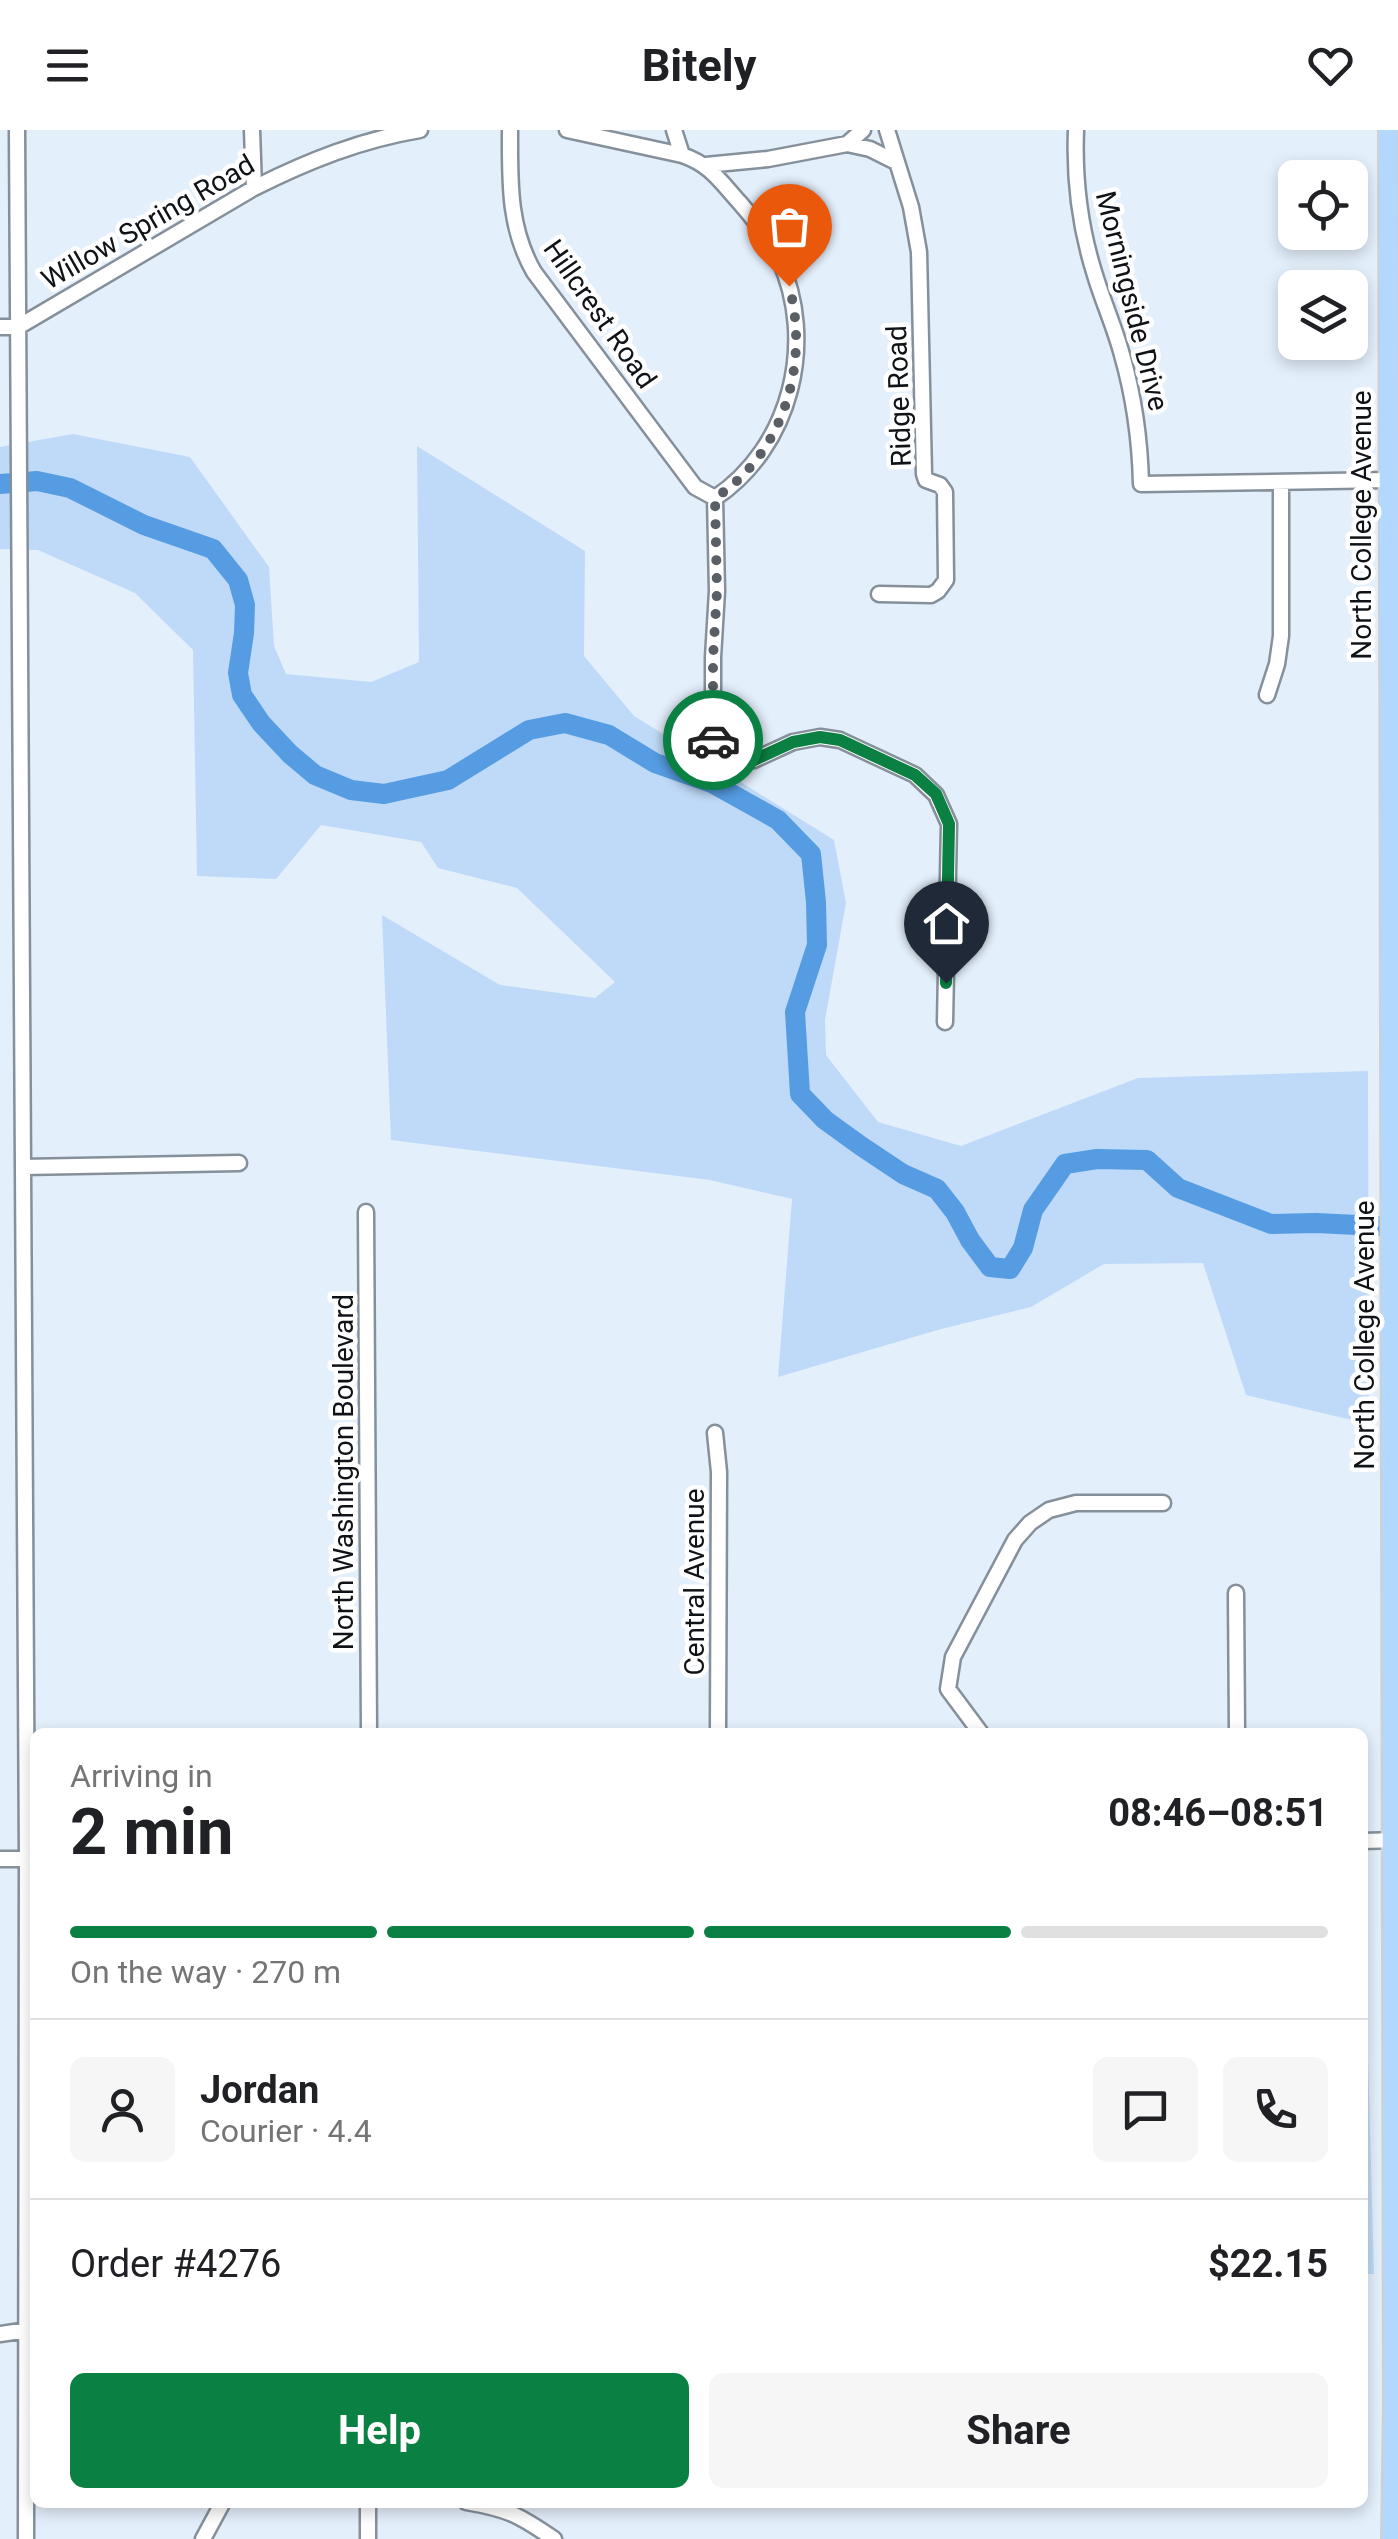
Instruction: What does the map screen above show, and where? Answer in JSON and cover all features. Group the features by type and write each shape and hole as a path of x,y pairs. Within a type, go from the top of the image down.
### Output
{"main road":[{"name":"North College Avenue","path":"1388,130 1395,1840 1391,2539"}],"street":[{"path":"18,130 30,1772"},
{"path":"252,130 254,188"},
{"name":"Willow Spring Road","path":"18,327 254,188 338,150 420,130"},
{"name":"Hillcrest Road","path":"510,130 512,210 525,256 694,487 715,498"},
{"path":"568,130 682,155 706,165 748,212 774,250 792,298 797,339 791,387 774,432 750,466 715,498 717,591 712,743 727,762 754,760 793,742 820,737 840,740 915,775 936,794 949,824 946,1022"},
{"path":"674,130 682,155"},
{"path":"847,144 863,130"},
{"name":"Ridge Road","path":"879,594 931,595 946,580 946,492 926,480 924,474 919,252 911,206 887,130"},
{"name":"Morningside Drive","path":"1076,130 1084,234 1128,374 1137,424 1141,484 1281,482"},
{"path":"706,165 847,144 870,149 896,162"},
{"path":"0,327 18,327"},
{"path":"1267,695 1281,636 1281,482 1388,480"},
{"path":"23,1167 239,1163"},
{"name":"North Washington Boulevard","path":"366,1212 369,1728"},
{"name":"Central Avenue","path":"715,1433 718,1728"},
{"path":"977,1728 948,1688 954,1657 1023,1529 1042,1514 1076,1503 1163,1502"},
{"path":"1236,1593 1237,1728"},
{"path":"1368,1841 1395,1840"},
{"path":"0,1859 30,1859"},
{"path":"0,2334 30,2330"},
{"path":"26,2539 30,2372"},
{"path":"203,2539 219,2508"},
{"path":"368,2508 368,2539"},
{"path":"500,2508 522,2517 554,2539"}],"shaded area":[{"path":"73,434 190,457 269,567 274,646 286,674 371,682 419,662 417,446 585,551 584,656 634,716 834,840 846,903 825,1020 826,1055 878,1122 961,1146 1138,1078 1368,1071 1369,1424 1246,1395 1203,1263 1104,1264 1031,1307 778,1377 792,1199 710,1180 391,1140 382,915 500,985 595,998 615,982 517,888 438,868 421,842 321,825 276,879 197,876 193,650 135,593 38,550 0,549 0,447"},
{"path":"1368,2055 1374,2274 1368,2274"}],"waterway":[{"path":"0,484 37,481 70,488 144,525 213,549 238,580 245,605 238,673 242,695 261,723 315,775 351,790 384,794 448,780 529,730 565,723 609,735 655,763 712,783 778,820 811,854 816,902 817,945 795,1012 800,1094 825,1120 861,1146 903,1174 937,1189 990,1267 1010,1269 1023,1248 1033,1210 1065,1164 1097,1159 1147,1160 1178,1188 1271,1224 1398,1227"}],"way so far":[{"path":"713,740 715,498 758,457 786,404 797,345 789,286"}],"route":[{"path":"713,740 727,762 754,760 793,742 820,737 840,740 915,775 936,794 949,824 946,983"}]}
